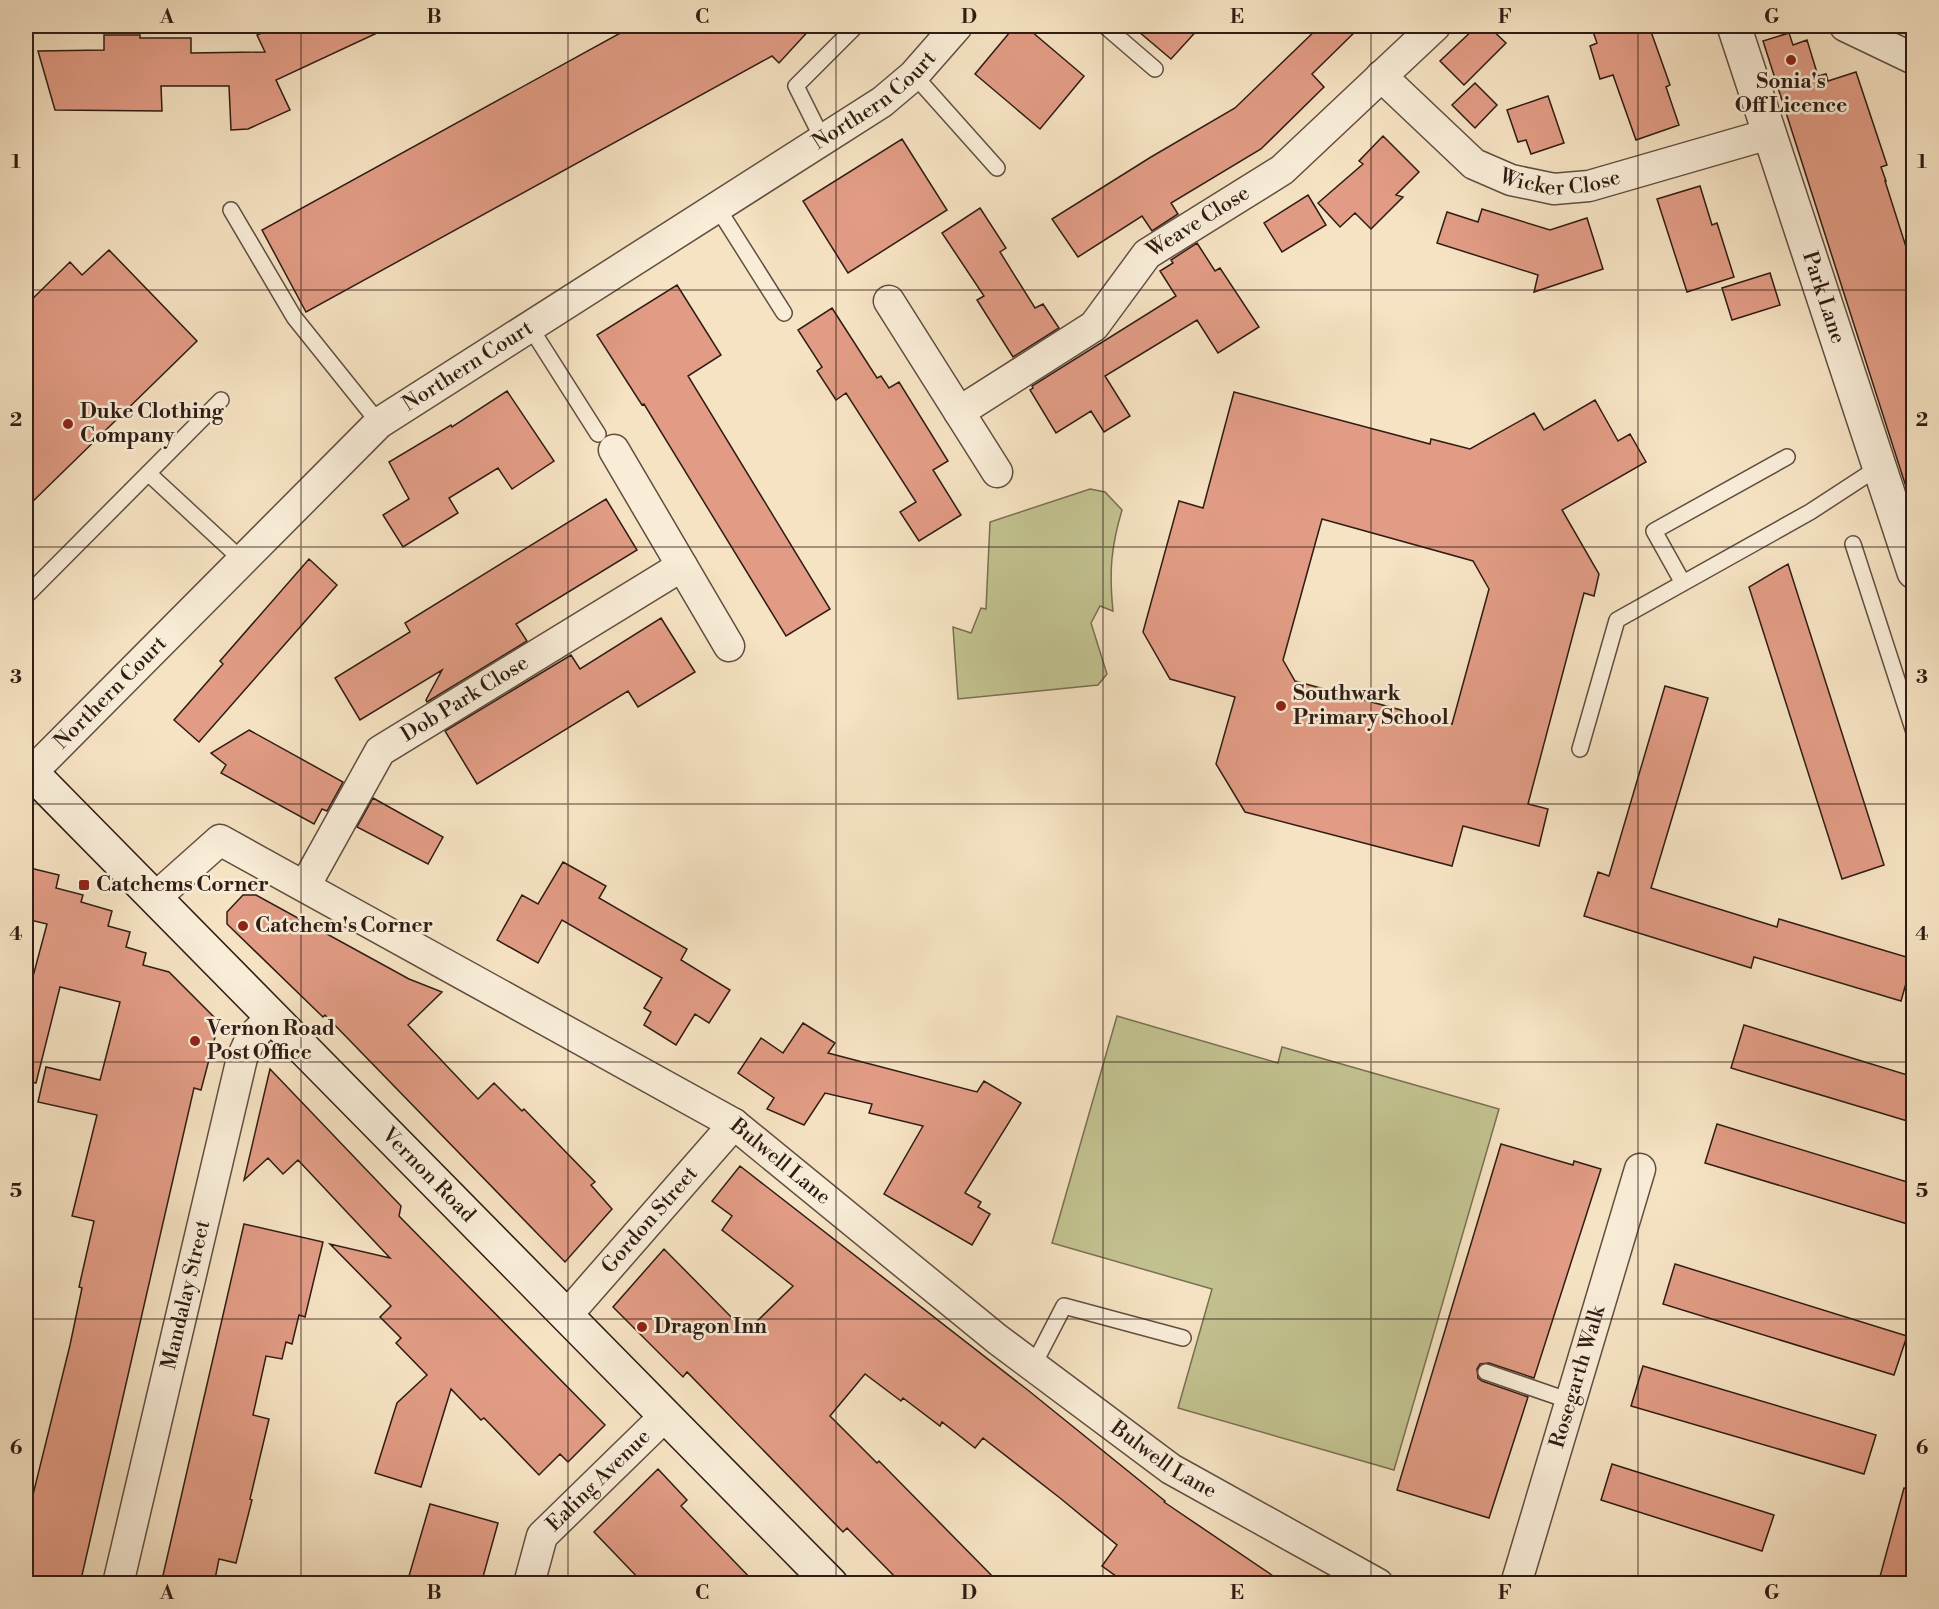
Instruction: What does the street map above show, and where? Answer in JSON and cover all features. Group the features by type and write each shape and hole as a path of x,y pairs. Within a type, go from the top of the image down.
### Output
{"main road":[{"name":"Park Lane","path":"1734,26 1879,467 1905,517 1914,572"},
{"name":"Vernon Road","path":"27,772 155,898 831,1584"}],"street":[{"name":"Northern Court","path":"27,772 379,423 882,102 914,75 957,26"},
{"name":"Weave Close","path":"959,412 1094,326 1147,254 1282,170 1435,26"},
{"path":"1845,26 1914,59"},
{"name":"Wicker Close","path":"1381,76 1474,164 1511,180 1554,189 1589,186 1769,134"},
{"path":"889,301 997,472"},
{"path":"606,442 729,646"},
{"name":"Dob Park Close","path":"304,886 380,751 682,566"},
{"name":"Bulwell Lane","path":"155,898 220,840 734,1124 997,1339 1171,1469 1378,1584"},
{"name":"Mandalay Street","path":"118,1584 242,1058 251,1038 272,1017"},
{"name":"Gordon Street","path":"567,1315 734,1124"},
{"name":"Rosegarth Walk","path":"1516,1584 1640,1169"},
{"name":"Ealing Avenue","path":"529,1584 542,1536 665,1416"}],"lane":[{"path":"823,140 796,86 856,26"},
{"path":"1105,26 1155,69"},
{"path":"914,75 998,168"},
{"path":"717,207 784,313"},
{"path":"231,210 294,317 379,423"},
{"path":"530,327 606,442"},
{"path":"26,596 221,400"},
{"path":"1683,583 1654,531 1787,457"},
{"path":"1580,748 1617,620 1810,512 1879,467"},
{"path":"148,473 242,560"},
{"path":"1853,544 1914,732"},
{"path":"1033,1366 1064,1306 1183,1338"},
{"path":"1486,1372 1570,1401"}],"green space":[{"path":"1090,489 1105,492 1122,510 1112,560 1113,611 1100,606 1091,623 1107,674 1098,685 958,699 953,627 971,633 981,608 986,609 990,522"},
{"path":"1117,1016 1278,1063 1282,1047 1499,1109 1394,1470 1178,1408 1212,1289 1052,1243"}],"building":[{"path":"277,26 392,26 276,80 290,110 248,129 231,130 229,86 161,86 162,111 55,110 38,51 104,50 104,35 140,35 140,38 191,38 191,53 265,52 257,35"},
{"path":"633,26 813,26 779,63 772,56 306,312 262,230"},
{"path":"1015,26 1025,26 1084,76 1040,129 975,74"},
{"path":"1132,26 1201,26 1171,59"},
{"path":"1320,26 1361,26 1312,74 1324,87 1261,149 1171,203 1178,214 1152,231 1142,216 1078,257 1052,219 1235,108"},
{"path":"1477,26 1488,26 1506,43 1464,85 1440,61"},
{"path":"1591,26 1649,26 1670,85 1666,87 1679,125 1636,140 1613,75 1600,79 1590,46 1597,43"},
{"path":"1789,33 1793,45 1807,40 1818,76 1826,74 1828,81 1856,72 1887,165 1881,167 1907,250 1914,247 1914,492 1908,493 1763,41"},
{"path":"1475,83 1497,105 1475,128 1452,105"},
{"path":"1548,96 1564,143 1531,154 1526,140 1518,142 1507,110"},
{"path":"1383,136 1419,172 1396,195 1403,197 1371,229 1355,213 1340,227 1318,203 1363,164 1359,161"},
{"path":"902,139 947,210 848,273 803,201"},
{"path":"1700,186 1712,225 1717,223 1734,277 1687,292 1657,199"},
{"path":"1308,195 1326,225 1282,252 1264,223"},
{"path":"980,208 1006,248 1000,252 1035,308 1043,304 1059,328 1013,357 977,300 984,296 942,233"},
{"path":"1482,209 1550,230 1587,218 1603,269 1534,292 1538,275 1437,243 1447,212 1478,222"},
{"path":"1197,243 1215,271 1220,268 1259,327 1218,353 1197,320 1105,376 1130,416 1104,432 1091,411 1056,433 1030,390 1032,386 1176,296 1160,271 1173,263 1171,260"},
{"name":"Duke Clothing Company","path":"109,250 197,341 26,508 26,305 70,262 82,275"},
{"path":"1770,273 1780,305 1732,320 1722,288"},
{"path":"677,285 721,355 688,376 830,609 786,636 644,404 642,405 597,335"},
{"path":"832,308 877,378 881,376 889,388 899,382 948,461 933,470 961,515 919,541 900,512 916,502 846,393 836,400 817,371 822,367 798,330"},
{"path":"507,391 554,461 512,489 498,468 449,498 458,513 403,547 383,515 409,499 389,462 451,425 452,427"},
{"path":"1234,392 1430,444 1431,439 1470,449 1534,413 1544,430 1595,400 1618,441 1630,434 1646,462 1562,510 1599,574 1594,596 1584,593 1528,804 1548,809 1539,846 1463,826 1452,866 1245,812 1216,764 1235,697 1170,679 1143,632 1179,501 1203,508","holes":["1322,519 1473,561 1489,589 1452,724 1295,681 1283,660"]},
{"path":"606,499 637,550 516,624 527,641 427,702 442,670 360,720 335,678 410,632 405,623"},
{"path":"309,559 337,585 199,742 174,720 223,664 220,661"},
{"path":"1788,564 1884,865 1842,879 1749,587"},
{"path":"661,618 695,672 638,707 628,691 477,784 445,731 571,655 580,669"},
{"path":"1665,686 1708,698 1651,888 1777,927 1779,919 1913,959 1901,1001 1754,957 1751,968 1584,916 1598,872 1609,876"},
{"path":"249,730 343,782 327,811 322,809 314,824 221,773 226,765 211,753"},
{"path":"373,798 443,837 428,864 357,827"},
{"path":"563,862 606,886 599,898 687,949 681,960 730,990 709,1023 695,1014 676,1045 644,1025 651,1012 644,1008 662,978 562,920 538,963 497,940 522,895 538,904"},
{"path":"26,867 59,875 56,888 83,895 81,902 112,911 108,926 130,932 126,947 146,953 143,965 169,972 219,1022 201,1090 194,1088 80,1584 51,1584 26,1578 26,1523 70,1345 82,1288 79,1287 94,1221 72,1216 97,1115 38,1102 46,1067 100,1080 120,1002 60,987 36,1083 26,1082 26,983 31,984 47,924 26,919"},
{"path":"243,895 256,895 409,979 442,992 408,1025 478,1099 494,1083 522,1111 524,1109 595,1182 591,1185 612,1209 565,1262 325,1015 323,1017 227,924 227,912"},
{"path":"803,1023 835,1043 828,1053 977,1092 984,1081 1021,1103 965,1193 981,1202 978,1207 990,1214 972,1245 884,1194 923,1126 869,1113 872,1104 825,1093 804,1125 767,1109 774,1098 738,1073 761,1038 783,1053"},
{"path":"1744,1025 1914,1077 1914,1123 1731,1068"},
{"path":"270,1069 401,1206 399,1216 605,1425 568,1462 560,1454 539,1475 484,1418 481,1420 451,1389 421,1487 375,1473 397,1403 427,1375 396,1343 401,1338 380,1317 391,1306 330,1244 390,1258 298,1160 283,1174 268,1158 244,1180"},
{"path":"1717,1124 1914,1184 1914,1226 1705,1163"},
{"path":"1501,1144 1573,1165 1574,1161 1601,1169 1534,1378 1489,1363 1480,1364 1477,1369 1478,1378 1482,1381 1528,1397 1489,1518 1397,1490"},
{"path":"740,1166 1029,1391 1164,1502 1285,1584 1127,1584 1102,1566 1117,1545 1060,1498 983,1438 975,1448 942,1422 940,1426 903,1398 901,1401 865,1374 830,1416 877,1463 879,1461 1000,1584 902,1584 847,1528 843,1532 687,1372 683,1377 613,1307 664,1249 746,1332 793,1286 722,1230 732,1216 712,1201"},
{"path":"244,1224 323,1242 305,1317 299,1315 292,1344 286,1342 282,1359 266,1356 253,1415 269,1419 236,1563 219,1559 214,1584 161,1584"},
{"path":"1675,1264 1907,1336 1894,1375 1663,1304"},
{"path":"1643,1366 1876,1435 1864,1474 1631,1406"},
{"path":"1612,1464 1774,1515 1762,1551 1601,1500"},
{"path":"658,1469 687,1500 681,1506 756,1584 644,1584 594,1532"},
{"path":"1904,1488 1914,1489 1914,1584 1878,1584"},
{"path":"430,1504 498,1523 481,1584 437,1584 409,1576"}],"place":[{"name":"Sonia's Off Licence","path":"1791,60"},
{"name":"Duke Clothing Company","path":"68,424"},
{"name":"Southwark Primary School","path":"1281,706"},
{"name":"Catchems Corner","path":"84,885"},
{"name":"Catchem's Corner","path":"243,926"},
{"name":"Vernon Road Post Office","path":"195,1041"},
{"name":"Dragon Inn","path":"642,1327"}]}
